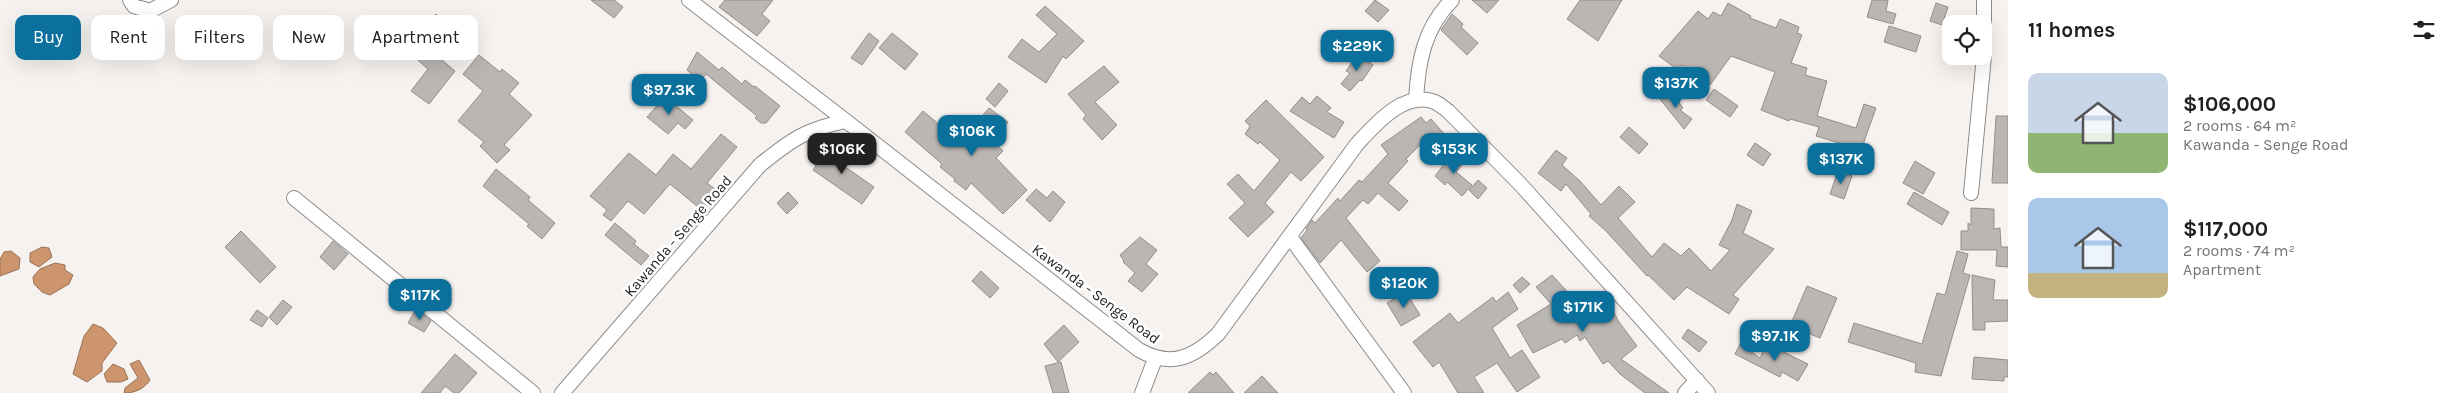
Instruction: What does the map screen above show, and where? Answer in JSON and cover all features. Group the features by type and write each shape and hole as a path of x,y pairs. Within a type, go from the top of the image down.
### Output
{"street":[{"path":"130,0 134,6 150,11 171,0"},
{"path":"1452,0 1434,25 1421,51 1416,100 1434,102 1448,110 1521,185 1708,393"},
{"path":"1984,0 1984,15"},
{"path":"696,2 846,121"},
{"path":"1971,193 1983,65"},
{"name":"Kawanda - Senge Road","path":"562,393 760,164 791,140 817,127 846,121 1139,350 1155,359 1174,359 1194,353 1218,334 1357,144 1383,117 1398,107 1416,100"},
{"path":"294,198 533,393"},
{"path":"1290,237 1404,393"},
{"path":"1142,393 1155,359"},
{"path":"1685,393 1697,380"}],"shaded area":[{"path":"42,247 49,248 52,257 39,267 30,262 30,253"},
{"path":"11,251 20,258 19,269 0,276 0,259 4,252"},
{"path":"55,263 65,265 65,270 73,275 69,284 50,295 42,292 34,284 33,277 40,269"},
{"path":"93,324 103,328 117,343 102,363 102,371 87,382 73,374 84,336"},
{"path":"139,360 150,380 139,390 124,393 125,388 138,378 130,364"},
{"path":"113,364 124,369 128,379 121,382 107,382 104,374"}],"building":[{"path":"591,0 614,0 623,7 614,18"},
{"path":"725,0 773,0 762,14 770,21 757,36 719,7"},
{"path":"1375,0 1389,10 1378,22 1365,11"},
{"path":"1472,0 1499,0 1487,13"},
{"path":"1580,0 1622,0 1598,41 1567,19"},
{"path":"1872,0 1888,0 1886,11 1896,14 1893,24 1867,17"},
{"path":"1728,3 1751,16 1750,18 1776,28 1780,19 1799,27 1797,33 1802,35 1791,63 1807,68 1805,75 1827,81 1817,116 1856,128 1864,104 1876,108 1860,153 1848,149 1849,146 1816,136 1819,127 1790,119 1789,121 1761,110 1775,72 1731,56 1710,85 1681,65 1678,70 1659,56 1698,11 1708,19 1713,12 1721,16"},
{"path":"1936,3 1948,7 1945,15 1942,15 1942,25 1930,21"},
{"path":"1045,6 1084,41 1066,59 1063,56 1046,83 1008,57 1022,39 1039,52 1057,34 1036,15"},
{"path":"1452,14 1463,24 1461,27 1478,43 1467,55 1441,30"},
{"path":"1889,26 1921,36 1916,52 1884,42"},
{"path":"869,33 879,41 862,65 851,58"},
{"path":"892,33 918,54 905,70 879,48"},
{"path":"697,52 719,70 722,67 742,84 745,80 755,86 780,106 766,123 761,123 755,118 757,116 706,74 700,81 687,70"},
{"path":"1358,54 1373,65 1362,81 1360,80 1350,91 1341,84 1350,73 1346,71"},
{"path":"479,55 500,72 502,69 519,83 509,94 532,115 504,145 510,150 497,163 480,146 484,142 458,121 483,91 463,74 475,60 478,60"},
{"path":"418,60 442,60 455,71 429,104 411,91 428,69"},
{"path":"1104,66 1119,82 1095,102 1117,125 1102,140 1083,119 1086,115 1068,94"},
{"path":"999,83 1008,91 995,107 986,99"},
{"path":"1714,89 1738,106 1730,117 1706,100"},
{"path":"1670,91 1683,108 1680,110 1692,119 1684,129 1660,99"},
{"path":"1317,96 1331,108 1327,112 1344,122 1334,138 1290,111 1302,97 1310,104"},
{"path":"665,97 693,120 685,129 678,123 668,134 647,117"},
{"path":"1266,100 1324,157 1301,181 1291,172 1265,203 1274,212 1248,237 1229,218 1245,203 1227,184 1238,174 1254,191 1280,160 1260,142 1258,144 1245,134 1250,126 1245,121"},
{"path":"989,108 1008,122 994,142 1003,151 996,158 1027,190 1003,214 971,183 966,190 954,181 955,179 940,167 942,164 905,132 923,111 960,142"},
{"path":"1996,116 2008,116 2008,183 1992,183"},
{"path":"1421,117 1426,123 1431,119 1446,136 1430,150 1422,143 1406,159 1408,161 1388,183 1408,201 1399,211 1378,193 1368,204 1363,200 1346,218 1380,261 1367,272 1341,240 1320,263 1301,238 1312,220 1315,223 1338,198 1340,201 1359,180 1362,182 1388,154 1381,145"},
{"path":"1629,127 1648,144 1639,154 1620,137"},
{"path":"721,134 737,147 707,183 719,192 703,211 670,184 644,214 628,201 611,221 603,215 607,210 590,196 629,153 656,175 673,154 691,169"},
{"path":"1755,143 1771,154 1763,166 1747,155"},
{"path":"828,145 848,161 844,166 874,187 862,204 813,170 816,166 814,164"},
{"path":"1556,150 1567,158 1562,165 1580,181 1601,205 1619,186 1635,202 1618,218 1652,257 1664,243 1681,256 1689,248 1711,271 1730,250 1719,245 1732,220 1737,204 1752,211 1743,233 1774,249 1733,295 1739,299 1729,314 1687,287 1674,300 1647,276 1606,231 1589,216 1591,214 1566,184 1561,191 1538,173"},
{"path":"1458,153 1466,160 1456,172 1472,185 1462,196 1447,182 1445,185 1435,176 1445,163"},
{"path":"1915,161 1935,173 1923,194 1903,183"},
{"path":"496,169 530,197 528,200 555,223 542,239 527,226 529,224 483,186"},
{"path":"1838,171 1852,176 1844,199 1830,194"},
{"path":"1478,180 1487,188 1478,199 1469,190"},
{"path":"1036,189 1047,198 1053,191 1065,202 1050,222 1026,200"},
{"path":"788,192 798,203 787,214 777,203"},
{"path":"1914,192 1949,212 1942,225 1907,204"},
{"path":"1971,208 1994,209 1994,229 2000,228 2001,247 2008,247 2008,267 1996,266 1997,250 1961,250 1961,231 1968,231 1968,223 1971,225"},
{"path":"615,223 636,241 634,244 649,256 641,265 605,235"},
{"path":"241,231 276,267 260,283 225,247"},
{"path":"1140,237 1157,250 1146,264 1158,274 1142,292 1128,281 1135,273 1123,262 1120,255"},
{"path":"333,241 348,254 334,270 320,257"},
{"path":"1957,251 1968,254 1963,273 1970,275 1941,376 1915,372 1916,363 1848,342 1854,323 1922,344 1937,293 1945,295"},
{"path":"981,271 999,288 990,298 972,281"},
{"path":"1552,275 1596,323 1613,311 1637,346 1621,359 1669,393 1645,393 1620,374 1608,361 1603,364 1585,337 1580,341 1577,335 1565,343 1562,339 1533,353 1517,325 1551,304 1536,287"},
{"path":"1972,275 1995,280 1993,300 2008,300 2008,321 1985,322 1985,330 1973,330"},
{"path":"1522,277 1530,284 1520,293 1513,285"},
{"path":"1807,286 1837,298 1820,338 1790,326"},
{"path":"1406,292 1420,315 1401,326 1387,303"},
{"path":"1508,292 1518,309 1492,328 1510,358 1522,350 1540,377 1517,392 1497,363 1474,377 1484,393 1458,393 1439,362 1433,367 1413,342 1450,313 1458,323 1493,297 1496,302"},
{"path":"283,300 292,307 277,325 269,317"},
{"path":"416,309 431,321 424,332 408,323"},
{"path":"257,310 268,318 262,327 250,320"},
{"path":"1064,325 1079,342 1058,362 1044,344"},
{"path":"1688,329 1707,342 1699,352 1682,338"},
{"path":"1740,344 1760,358 1767,344 1808,364 1798,381 1782,372 1780,377 1735,354"},
{"path":"455,354 477,373 459,393 454,393 445,386 440,393 421,393"},
{"path":"1974,357 2008,360 2008,377 2004,377 2004,381 1972,379"},
{"path":"1061,362 1069,393 1053,393 1045,366"},
{"path":"1210,372 1213,375 1216,372 1234,393 1188,393"},
{"path":"1262,376 1278,393 1244,393"}]}
